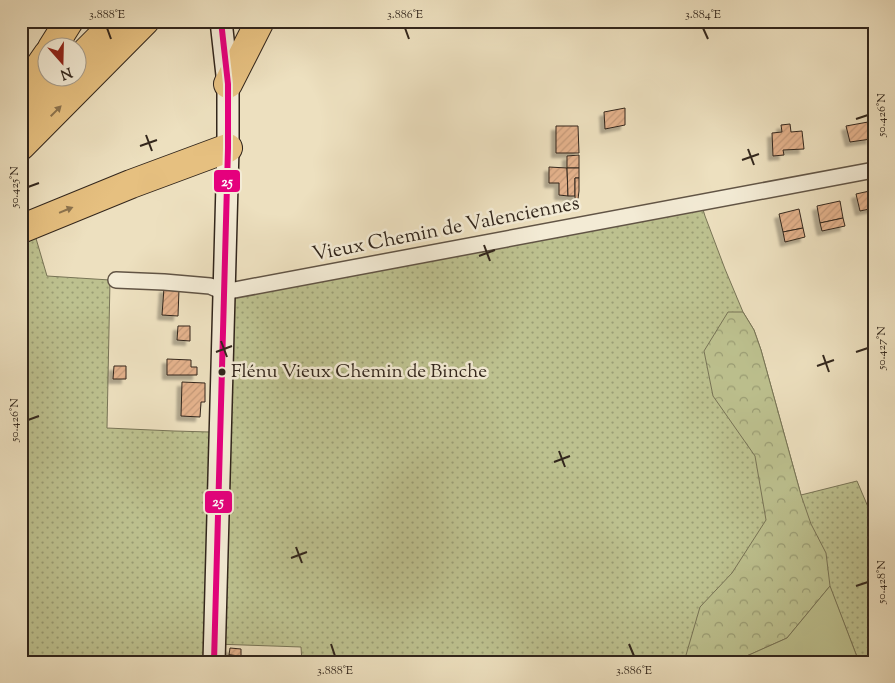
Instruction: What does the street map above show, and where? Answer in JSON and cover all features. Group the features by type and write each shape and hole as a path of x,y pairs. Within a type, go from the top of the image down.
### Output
{"highway":[{"path":"58,38 69,21"},
{"path":"88,50 117,21"},
{"path":"21,146 145,21"},
{"path":"228,84 260,21"},
{"path":"21,90 38,68"},
{"path":"21,116 50,88"},
{"path":"21,228 228,148"}],"street":[{"path":"214,662 228,148 228,84 221,21"},
{"name":"Vieux Chemin de Valenciennes","path":"116,280 210,286 224,292 874,170"}],"green space":[{"path":"701,203 725,269 743,312 754,330 761,350 801,495 857,481 874,521 874,662 859,662 830,587 740,659 739,662 302,662 301,647 215,644 214,662 21,662 21,240 35,235 47,276 110,280 107,428 220,434 224,292"},
{"path":"728,312 743,312 754,330 801,495 811,524 826,553 830,586 787,638 740,659 739,662 684,662 700,607 732,573 766,520 755,456 713,396 704,351"},
{"path":"830,586 859,662 739,662 740,659 787,638"}],"building":[{"path":"625,108 625,125 605,129 604,112"},
{"path":"868,122 871,139 850,142 846,126"},
{"path":"790,124 791,132 802,131 804,149 783,150 784,155 773,156 772,133 782,132 781,125"},
{"path":"556,126 578,126 579,153 556,153"},
{"path":"579,155 579,168 567,168 567,156"},
{"path":"549,167 567,168 568,196 559,195 559,183 549,183"},
{"path":"567,168 579,168 579,178 575,178 575,196 568,196"},
{"path":"575,178 579,178 578,199 575,199"},
{"path":"874,190 874,208 860,211 856,194"},
{"path":"840,201 843,218 820,223 817,206"},
{"path":"799,209 803,228 783,232 779,214"},
{"path":"843,218 845,226 822,231 820,223"},
{"path":"803,228 805,237 785,242 783,232"},
{"path":"164,288 179,289 178,316 162,315"},
{"path":"178,326 190,326 190,341 177,340"},
{"path":"167,359 191,360 191,367 197,367 197,375 167,375"},
{"path":"114,366 126,366 126,379 113,379"},
{"path":"182,382 205,383 205,402 201,402 200,417 181,416"},
{"path":"230,648 241,649 241,656 229,655"},
{"path":"229,655 241,656 241,662 229,662"}],"transit line":[{"name":"25","path":"214,662 228,148 228,84 221,21"}],"place":[{"name":"Flénu Vieux Chemin de Binche","path":"222,372"}]}
